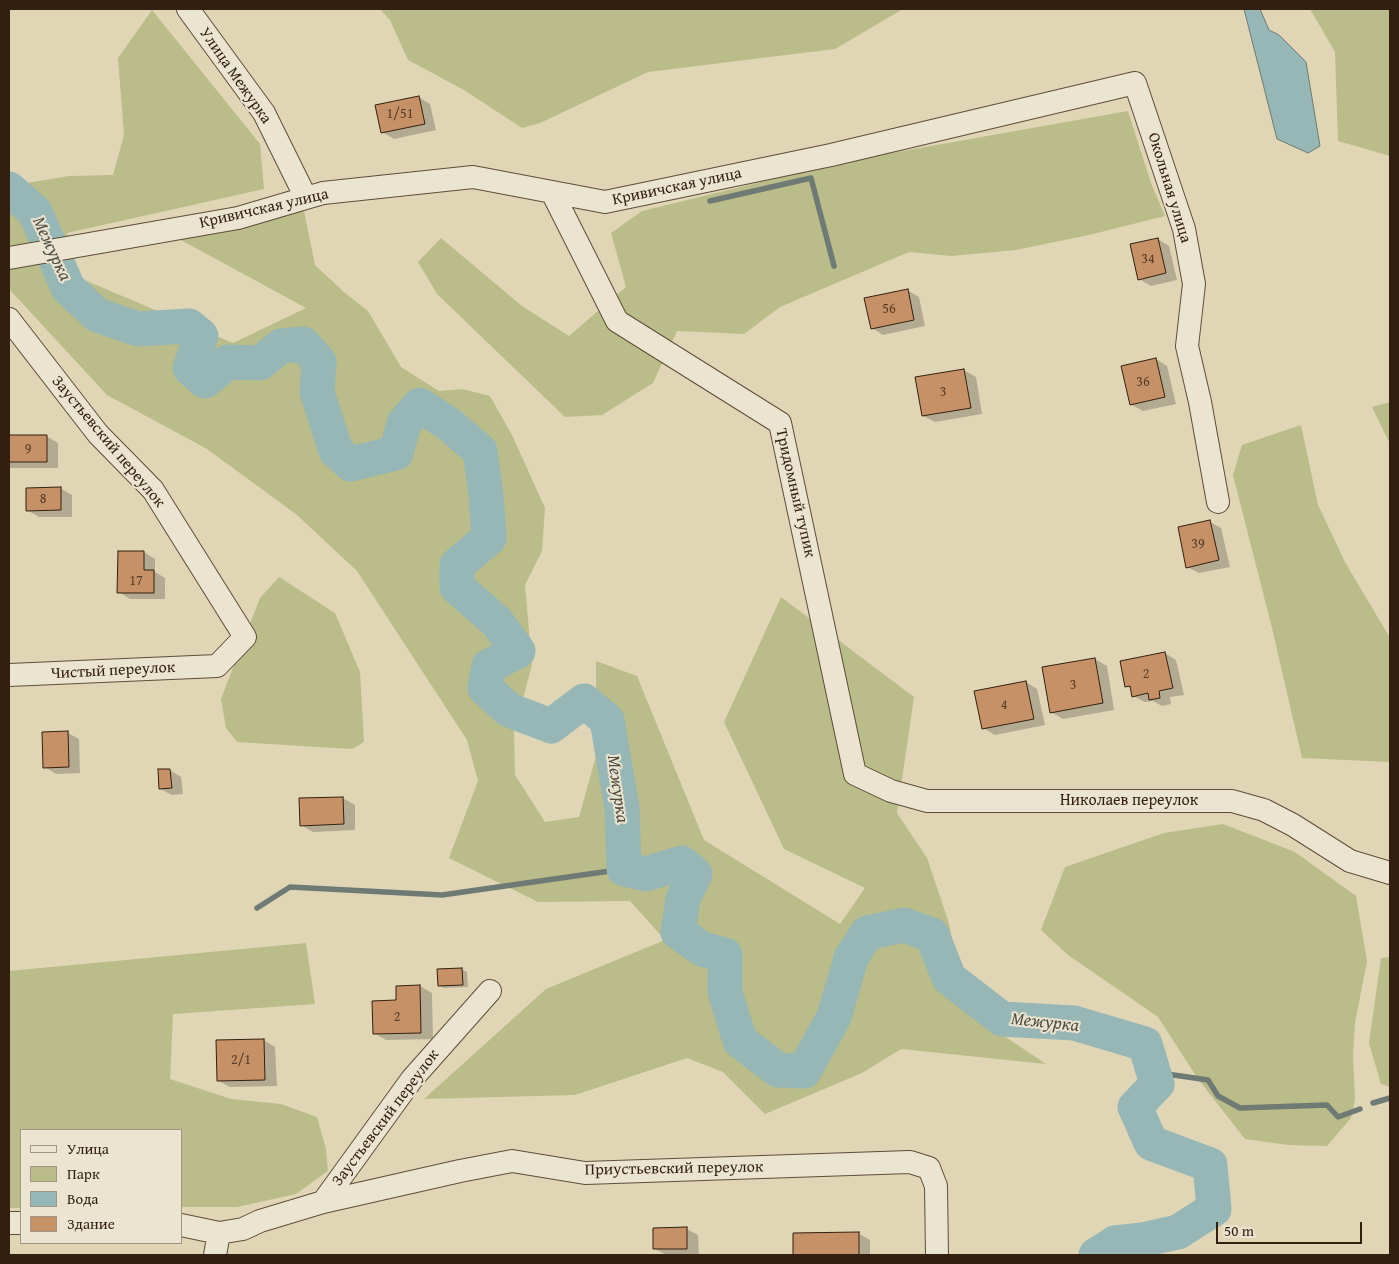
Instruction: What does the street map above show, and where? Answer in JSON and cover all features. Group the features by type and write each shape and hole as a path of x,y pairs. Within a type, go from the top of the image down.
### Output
{"street":[{"name":"Улица Межурка","path":"188,10 264,112 306,198"},
{"name":"Кривичская улица","path":"9,258 238,218 323,193 473,177 605,202 831,155 1136,83"},
{"name":"Окольная улица","path":"1136,83 1184,229 1194,284 1187,346 1200,402 1218,502"},
{"name":"Тридомный тупик","path":"552,192 617,321 780,422 855,774"},
{"name":"Заустьевский переулок","path":"9,319 98,434 153,490 245,637 217,666"},
{"name":"Чистый переулок","path":"9,675 217,666"},
{"name":"Николаев переулок","path":"855,774 891,791 927,801 1232,801 1264,810 1294,825 1350,861 1390,873"},
{"name":"Заустьевский переулок","path":"323,1202 412,1079 490,991"},
{"name":"Приустьевский переулок","path":"217,1244 260,1221 323,1202 512,1161 585,1173 910,1162 929,1168 936,1186 937,1255"},
{"path":"182,1226 217,1244"}],"green space":[{"path":"380,9 903,9 835,49 648,72 540,123 522,128 464,90 408,60 390,20"},
{"path":"1310,9 1390,9 1390,156 1338,141 1335,52"},
{"path":"152,10 260,144 264,189 67,233 75,276 233,343 306,308 179,239 303,206 315,265 368,311 401,367 439,391 462,389 490,396 512,435 545,508 542,551 525,585 532,665 514,731 515,775 545,822 579,817 596,756 596,661 637,676 704,840 840,924 865,888 784,849 724,722 781,597 914,697 897,813 927,858 948,920 954,947 949,999 1046,1064 901,1049 862,1073 765,1114 723,1072 687,1058 575,1095 424,1099 546,989 665,940 630,901 538,902 449,858 478,781 467,740 357,571 297,515 207,449 107,395 9,289 9,186 69,176 113,175 124,135 118,58"},
{"path":"1128,111 1151,183 1165,216 1089,235 1016,250 951,256 909,252 780,307 744,334 677,331 653,383 602,415 565,417 437,294 418,262 441,238 522,306 569,336 626,287 611,233 642,211 852,160"},
{"path":"1390,402 1390,444 1372,407"},
{"path":"1301,425 1318,505 1345,562 1390,638 1390,762 1302,758 1272,628 1233,475 1242,445"},
{"path":"279,577 335,613 360,672 364,742 352,749 237,742 226,728 221,699 260,598"},
{"path":"1223,824 1295,852 1356,896 1367,961 1355,1023 1353,1056 1355,1100 1351,1118 1327,1146 1288,1145 1245,1139 1198,1079 1158,1017 1068,955 1041,930 1065,867 1164,833"},
{"path":"306,943 315,1004 173,1014 170,1079 231,1099 281,1104 317,1117 326,1149 328,1171 296,1194 237,1207 182,1207 182,1129 20,1129 20,1208 9,1208 9,971"},
{"path":"1390,957 1390,1087 1381,1084 1369,1043 1381,958"}],"water":[{"path":"1244,9 1260,9 1269,30 1279,35 1306,62 1320,146 1308,153 1277,139"}],"building":[{"path":"419,96 425,124 381,133 375,105"},
{"path":"1158,238 1166,273 1138,280 1130,244"},
{"path":"908,289 914,320 871,329 864,298"},
{"path":"1156,358 1165,397 1130,405 1121,366"},
{"path":"964,369 971,408 922,416 915,377"},
{"path":"9,435 47,435 47,462 9,462"},
{"path":"61,487 61,510 26,511 26,488"},
{"path":"1210,520 1219,560 1186,568 1178,527"},
{"path":"118,551 144,551 144,570 154,570 154,593 117,593"},
{"path":"1165,652 1173,688 1159,691 1160,698 1149,700 1148,693 1132,697 1130,686 1125,687 1120,661"},
{"path":"1095,658 1103,703 1050,713 1042,667"},
{"path":"1026,681 1034,719 982,729 974,691"},
{"path":"68,731 69,767 43,768 42,732"},
{"path":"158,769 170,769 172,788 159,789"},
{"path":"343,797 344,824 300,826 299,798"},
{"path":"462,968 463,985 438,986 437,969"},
{"path":"420,985 421,1033 373,1034 372,1001 396,1000 396,986"},
{"path":"264,1039 265,1080 217,1081 216,1040"},
{"path":"687,1227 687,1249 653,1249 653,1228"},
{"path":"859,1232 859,1255 793,1255 793,1233"}],"waterway":[{"path":"710,201 811,178 834,266"},
{"name":"Межурка","path":"9,189 35,212 68,288 97,315 138,329 189,326 201,336 190,368 205,381 228,362 260,363 281,346 303,344 319,362 317,392 336,451 351,464 396,453 404,423 420,405 450,425 480,451 489,538 457,565 457,587 497,622 518,651 489,666 485,688 509,710 551,726 584,701 607,720 622,808 624,869 646,874 682,863 695,874 683,899 678,932 702,949 725,955 725,992 740,1041 778,1070 804,1071 834,1017 851,958 867,933 904,925 932,935 949,978 1002,1019 1074,1023 1145,1044 1157,1084 1135,1107 1151,1143 1210,1165 1214,1209 1178,1232 1142,1240 1115,1243 1096,1255"},
{"path":"257,908 290,887 442,895 624,869"},
{"path":"1153,1072 1208,1080 1218,1096 1240,1108 1327,1105 1338,1117 1360,1109"},
{"path":"1373,1103 1390,1098"}]}
